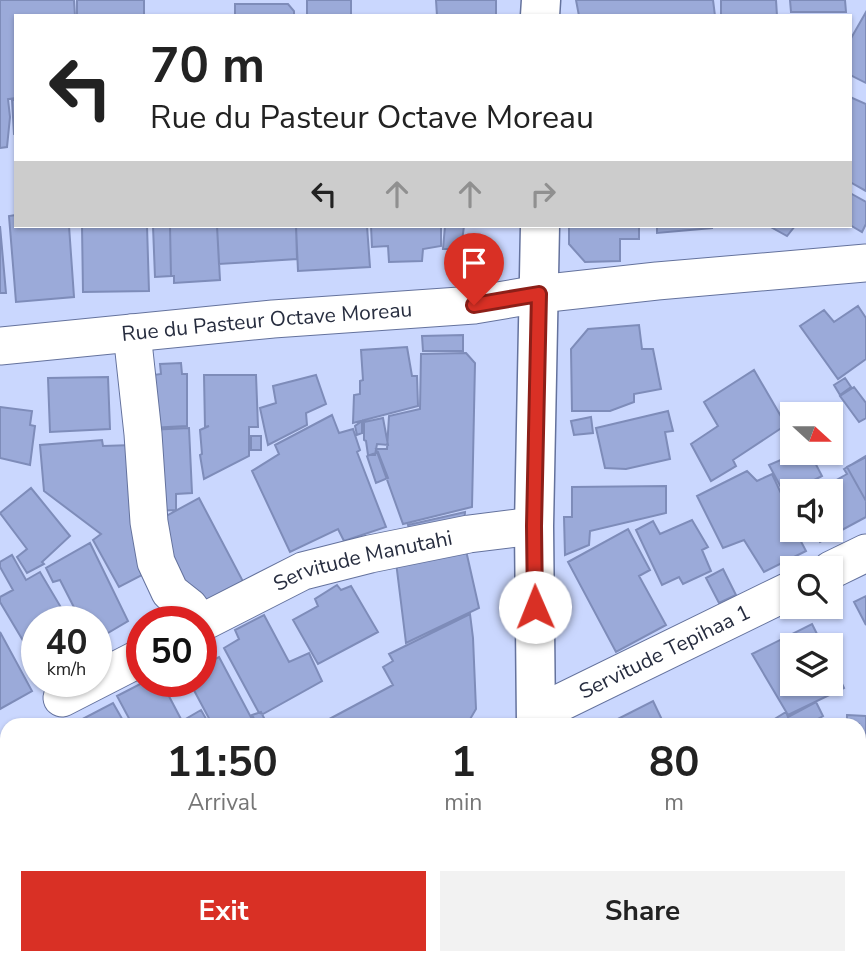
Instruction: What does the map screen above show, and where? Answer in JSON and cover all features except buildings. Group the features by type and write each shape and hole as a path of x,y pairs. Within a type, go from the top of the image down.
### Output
{"main road":[{"path":"536,718 534,526 540,228"}],"street":[{"name":"Rue du Pasteur Octave Moreau","path":"0,346 298,317 474,305 539,294 657,281 866,263"},
{"path":"132,333 149,522 156,562 170,592 188,606"},
{"name":"Servitude Manutahi","path":"217,614 303,571 469,534 534,526"},
{"path":"843,564 866,553"},
{"name":"Servitude Tepihaa 1","path":"538,718 780,596"},
{"path":"62,698 126,665"}],"route":[{"path":"474,305 539,294 535,607"}]}
